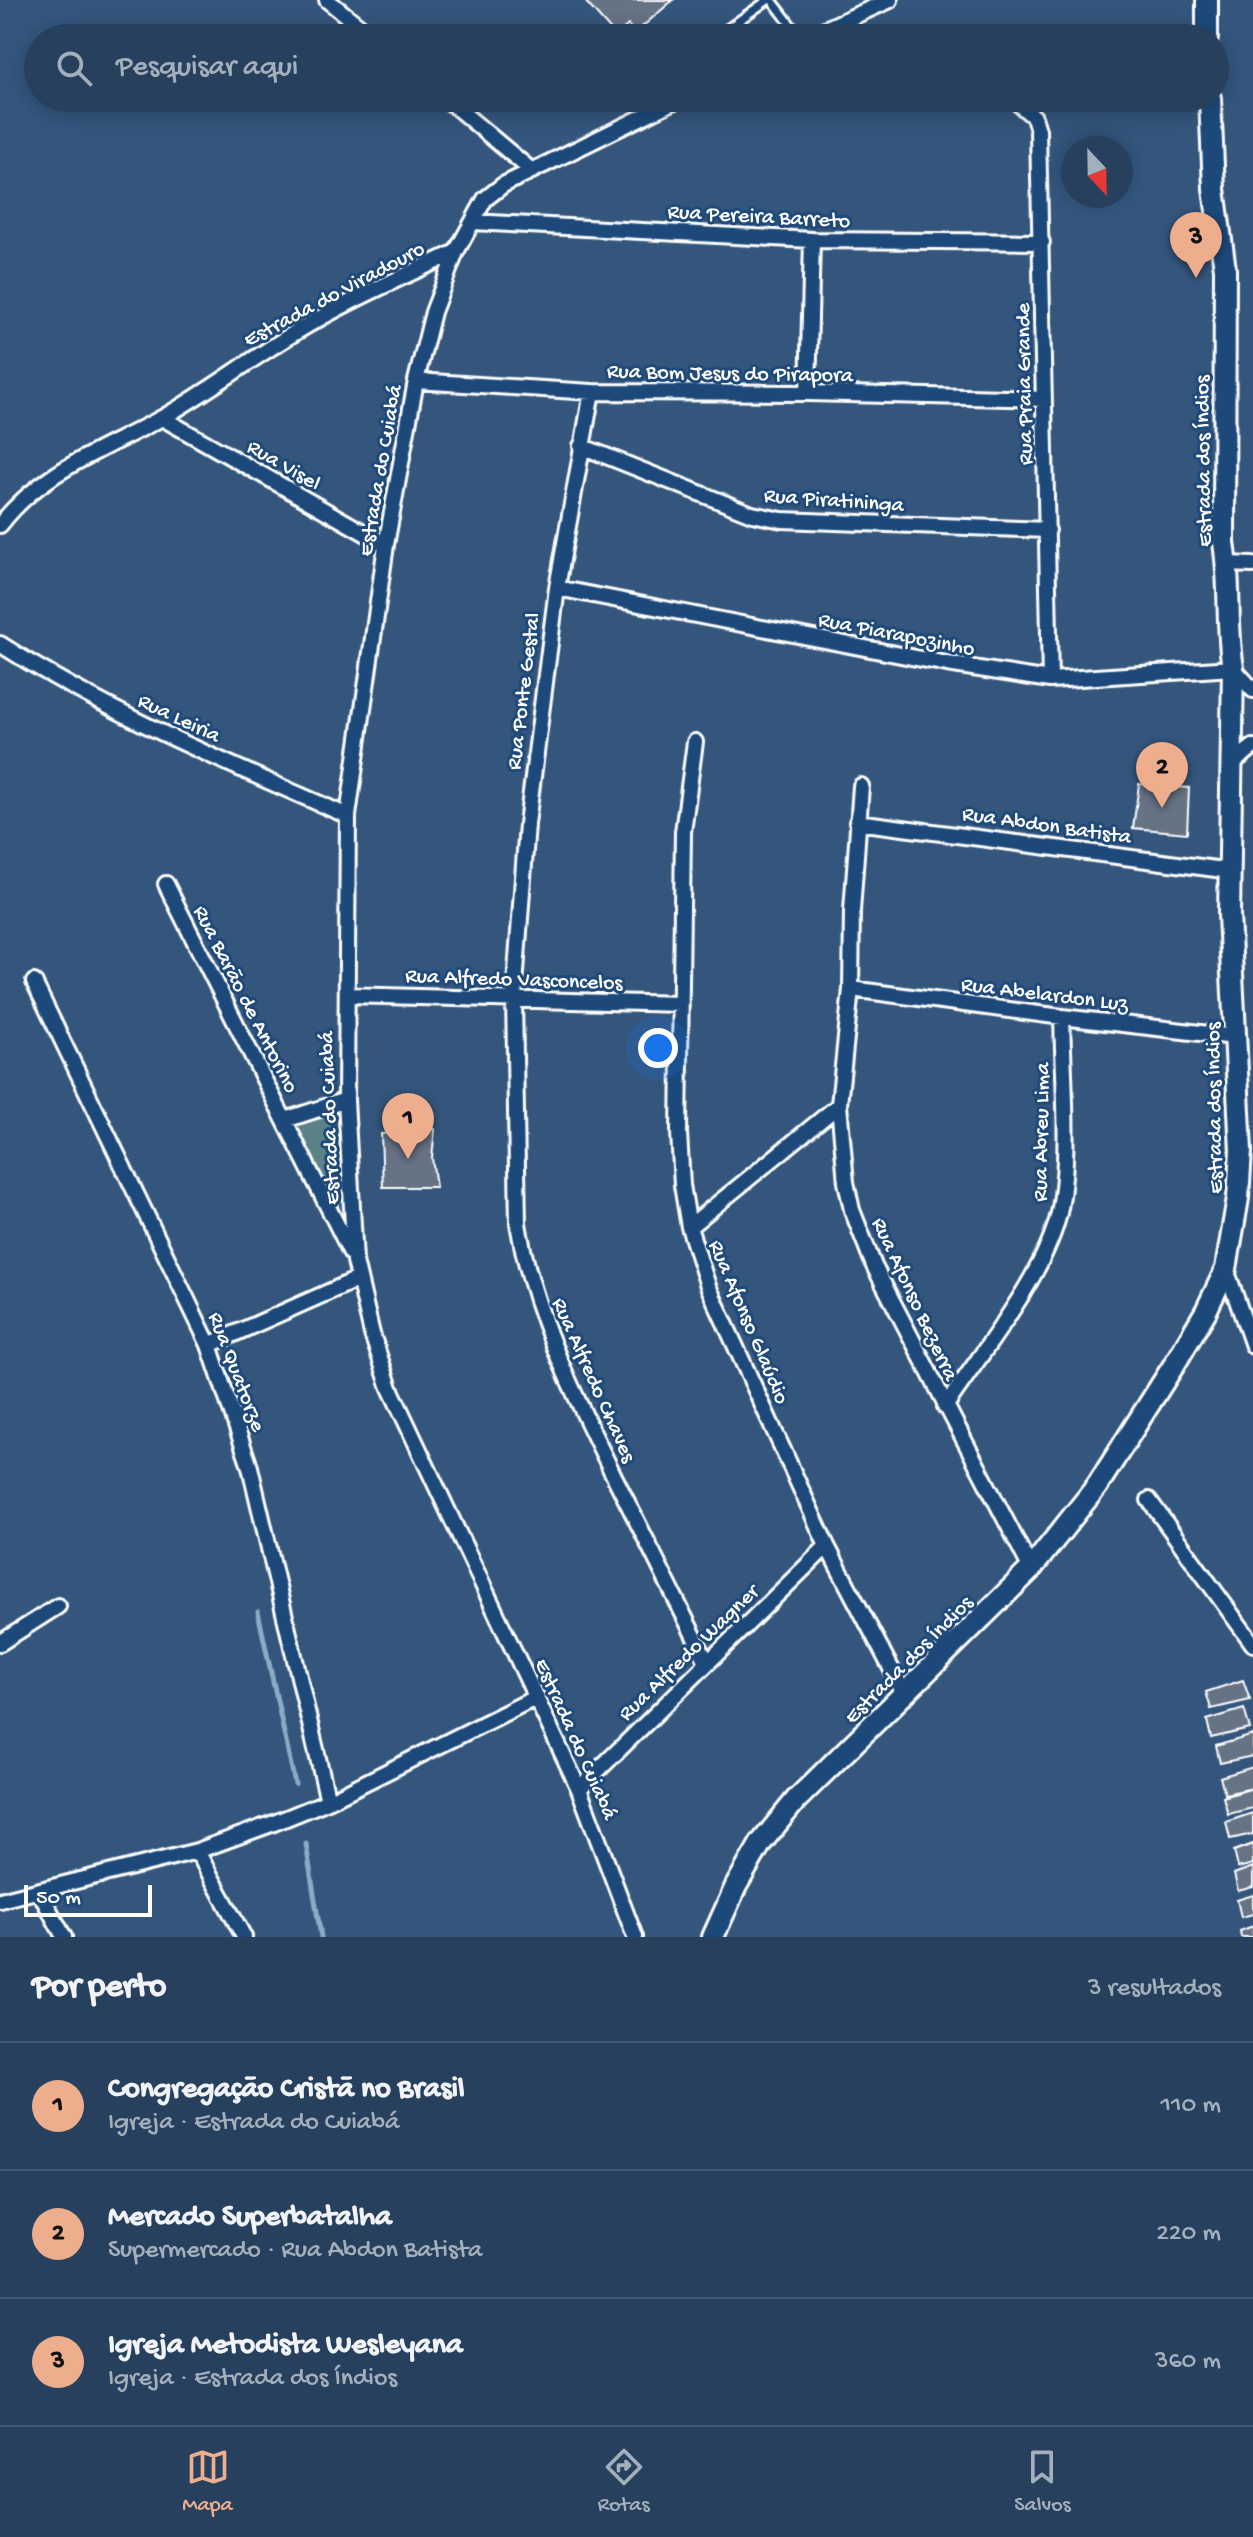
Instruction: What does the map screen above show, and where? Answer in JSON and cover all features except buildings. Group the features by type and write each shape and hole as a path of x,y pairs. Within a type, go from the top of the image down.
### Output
{"street":[{"path":"327,0 357,24"},
{"path":"835,24 890,0"},
{"path":"1207,0 1207,24"},
{"path":"462,112 532,171"},
{"name":"Estrada do Viradouro","path":"0,525 29,492 79,460 162,418 296,332 456,252 485,199 503,185 652,112"},
{"name":"Rua Praia Grande","path":"1028,112 1034,117 1038,130 1050,680"},
{"name":"Estrada dos Índios","path":"713,1937 736,1886 761,1843 796,1800 1031,1569 1097,1486 1206,1311 1226,1269 1236,1210 1241,1151 1229,915 1233,668 1229,646 1228,564 1224,543 1225,269 1214,189 1211,112"},
{"name":"Rua Pereira Barreto","path":"473,222 812,240 1042,242"},
{"path":"808,393 812,240"},
{"name":"Estrada do Cuiabá","path":"456,252 433,312 416,381 386,545 348,816 346,1100 355,1261 372,1334 390,1388 579,1789 635,1937"},
{"name":"Rua Bom Jesus do Pirapora","path":"416,381 592,392 1044,399"},
{"name":"Rua Ponte Gestal","path":"514,999 527,824 557,588 592,392"},
{"name":"Rua Visel","path":"162,418 386,545"},
{"name":"Rua Piratininga","path":"581,446 752,514 782,520 1048,530"},
{"path":"1228,564 1253,565"},
{"name":"Rua Piarapozinho","path":"557,588 947,664 1050,680 1233,668"},
{"name":"Rua Leiria","path":"0,644 115,711 348,816"},
{"path":"1233,668 1253,690"},
{"name":"Rua Afonso Glaúdio","path":"695,742 683,832 680,1004 679,1133 682,1185 689,1227 708,1286 827,1546 905,1695"},
{"path":"1230,765 1253,747"},
{"name":"Rua Afonso Bezerra","path":"861,786 851,989 839,1105 846,1182 857,1225 874,1266 1031,1569"},
{"name":"Rua Abdon Batista","path":"857,822 1231,871"},
{"name":"Rua Barão de Antorino","path":"166,884 355,1261"},
{"name":"Rua Quatorze","path":"34,982 209,1345 250,1467 328,1801"},
{"name":"Rua Abelardon Luz","path":"851,989 1235,1037"},
{"name":"Rua Alfredo Vasconcelos","path":"347,995 680,1004"},
{"name":"Rua Alfredo Chaves","path":"514,999 518,1223 534,1293 549,1335 597,1441 707,1662"},
{"name":"Rua Abreu Lima","path":"945,1407 1029,1283 1051,1240 1059,1214 1064,1183 1062,1017"},
{"path":"285,1120 346,1100"},
{"path":"689,1227 839,1105"},
{"path":"1226,1269 1253,1346"},
{"path":"209,1345 358,1279"},
{"path":"1149,1500 1253,1644"},
{"name":"Rua Alfredo Wagner","path":"579,1789 827,1546"},
{"path":"0,1643 58,1606"},
{"path":"0,1900 197,1851 328,1801 537,1697"},
{"path":"197,1851 244,1937"},
{"path":"39,1891 64,1937"}],"lane":[{"path":"735,24 770,0 791,24"}],"green space":[{"path":"332,1115 339,1219 293,1126"}],"waterway":[{"path":"258,1612 295,1784"},
{"path":"306,1844 321,1937"}],"place":[{"name":"Igreja Metodista Wesleyana","path":"1196,278"},
{"name":"Mercado Superbatalha","path":"1162,808"},
{"name":"Congregação Cristã no Brasil","path":"408,1159"}]}
